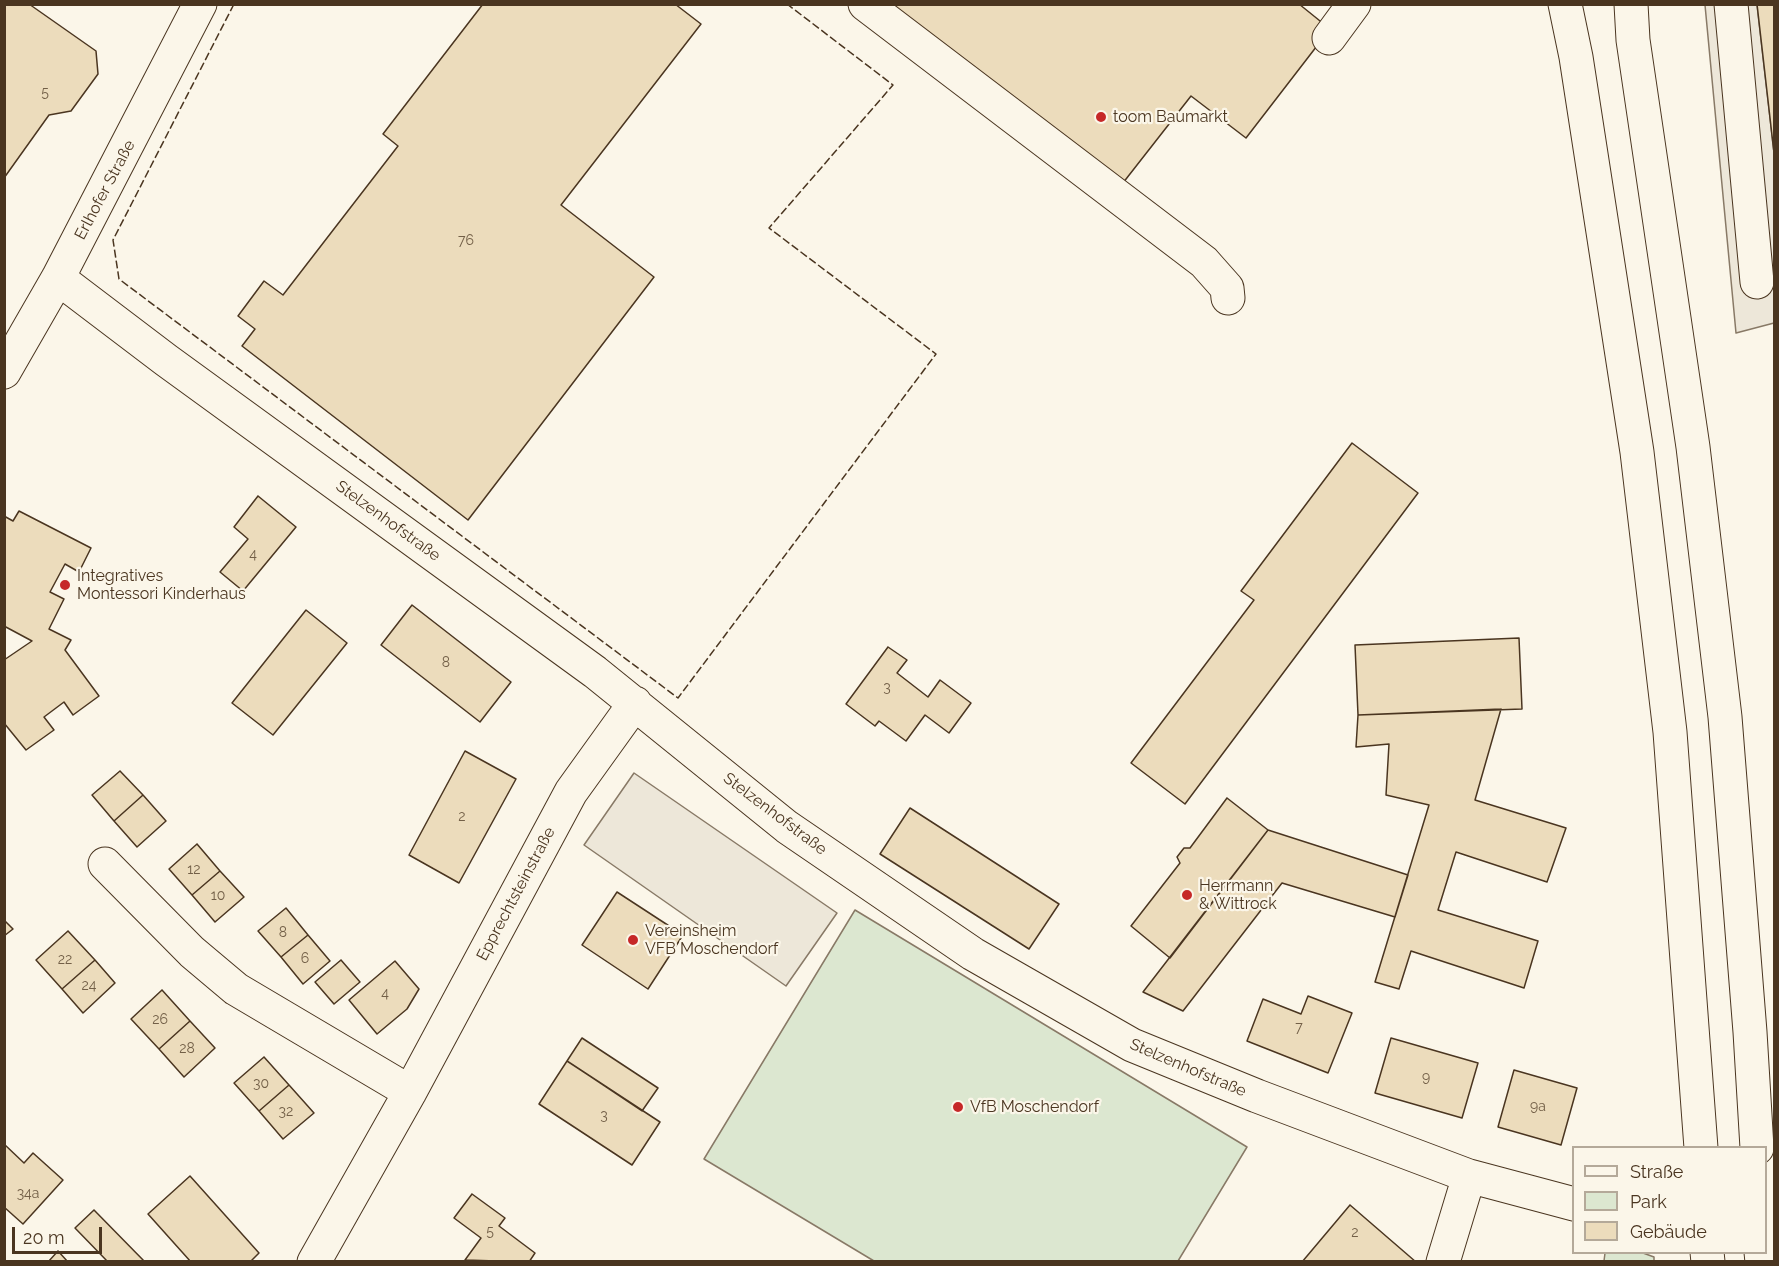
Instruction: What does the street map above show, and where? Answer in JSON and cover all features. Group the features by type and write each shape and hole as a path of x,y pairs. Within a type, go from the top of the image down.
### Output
{"main road":[{"name":"Erlhofer Straße","path":"4,372 58,278 200,4"},
{"path":"865,4 1204,262 1227,288 1228,298"},
{"path":"1329,38 1354,4"},
{"path":"1565,4 1576,57 1637,452 1670,732 1701,1146"},
{"path":"1625,4 1633,40 1693,447 1725,717 1757,1146"},
{"path":"1631,4 1633,40"},
{"path":"1731,4 1757,282"},
{"name":"Stelzenhofstraße","path":"58,278 635,703 797,833 974,954 1132,1046 1469,1176 1572,1203"},
{"name":"Epprechtsteinstraße","path":"314,1262 410,1092 571,792 635,703"},
{"path":"105,864 192,952 236,989 410,1092"},
{"path":"1443,1262 1469,1176"},
{"path":"1759,1254 1774,1258"}],"green space":[{"name":"VfB Moschendorf","path":"855,910 1247,1147 1178,1261 874,1261 704,1159"},
{"path":"1605,1254 1646,1254 1654,1257 1654,1261 1604,1261"}],"shaded area":[{"path":"1705,5 1757,5 1774,153 1774,323 1736,333"},
{"path":"634,773 837,913 786,986 584,845"}],"building":[{"path":"4,4 29,4 96,51 98,74 71,111 49,115 4,178"},
{"path":"483,4 675,4 701,24 561,205 654,277 468,520 242,346 255,329 238,316 264,281 283,295 398,146 383,134"},
{"name":"toom Baumarkt","path":"883,4 1299,4 1330,29 1246,138 1191,96 1119,188"},
{"path":"1757,4 1774,4 1774,153"},
{"path":"1352,443 1418,493 1185,804 1131,763 1254,600 1241,591"},
{"path":"258,496 296,527 243,591 220,572 248,539 234,527"},
{"path":"19,511 91,548 79,572 65,564 50,592 64,599 49,629 71,640 65,650 99,696 73,715 64,702 44,717 54,730 26,750 4,723 4,660 32,641 4,626 4,516 13,521"},
{"path":"412,605 511,682 480,722 381,645"},
{"path":"306,610 347,643 273,735 232,703"},
{"path":"1519,638 1522,709 1358,715 1355,645"},
{"path":"888,647 907,660 897,673 928,697 940,680 971,703 949,733 925,715 906,741 879,721 875,726 846,704"},
{"path":"1501,709 1475,800 1566,828 1547,882 1456,852 1438,910 1538,941 1524,988 1411,951 1399,989 1375,982 1429,805 1386,795 1389,744 1356,747 1358,715"},
{"path":"465,751 516,779 459,883 409,855"},
{"path":"120,771 143,795 114,821 92,795"},
{"path":"143,795 166,821 137,847 114,821"},
{"name":"Herrmann & Wittrock","path":"1227,798 1268,830 1170,958 1131,926 1180,863 1177,857 1184,848 1190,848"},
{"path":"910,808 1059,904 1029,949 880,854"},
{"path":"1268,830 1408,875 1395,917 1282,883 1183,1011 1143,992"},
{"path":"197,844 220,871 192,895 169,869"},
{"path":"220,871 244,897 215,922 192,895"},
{"name":"Vereinsheim VFB Moschendorf","path":"617,892 683,935 648,989 582,945"},
{"path":"286,908 308,935 281,957 258,931"},
{"path":"4,920 13,929 4,936"},
{"path":"68,931 95,960 62,989 36,960"},
{"path":"308,935 330,961 303,984 281,957"},
{"path":"95,960 115,983 83,1013 62,989"},
{"path":"341,960 360,982 334,1004 315,982"},
{"path":"395,961 419,989 407,1009 377,1034 349,1000"},
{"path":"162,990 190,1021 159,1049 131,1019"},
{"path":"1308,996 1352,1013 1328,1073 1247,1041 1263,999 1301,1014"},
{"path":"190,1021 215,1048 184,1077 159,1049"},
{"path":"582,1038 658,1088 642,1111 567,1061"},
{"path":"1391,1038 1478,1063 1462,1118 1375,1093"},
{"path":"264,1057 289,1085 259,1111 234,1083"},
{"path":"567,1061 660,1122 632,1165 539,1104"},
{"path":"1514,1070 1577,1088 1561,1145 1498,1127"},
{"path":"289,1085 314,1113 283,1139 259,1111"},
{"path":"4,1144 24,1163 33,1153 63,1180 23,1224 4,1207"},
{"path":"190,1176 259,1253 250,1262 191,1262 148,1214"},
{"path":"472,1194 505,1218 499,1226 535,1253 529,1262 465,1260 481,1238 454,1218"},
{"path":"1350,1205 1416,1262 1302,1262"},
{"path":"94,1210 145,1262 108,1262 75,1228"},
{"path":"58,1251 68,1262 48,1262"}],"fence":[{"path":"234,4 113,240 119,279 678,698 936,354 769,228 893,85 787,4"}],"place":[{"name":"toom Baumarkt","path":"1101,117"},
{"name":"Integratives Montessori Kinderhaus","path":"65,585"},
{"name":"Herrmann & Wittrock","path":"1187,895"},
{"name":"Vereinsheim VFB Moschendorf","path":"633,940"},
{"name":"VfB Moschendorf","path":"958,1107"}]}
